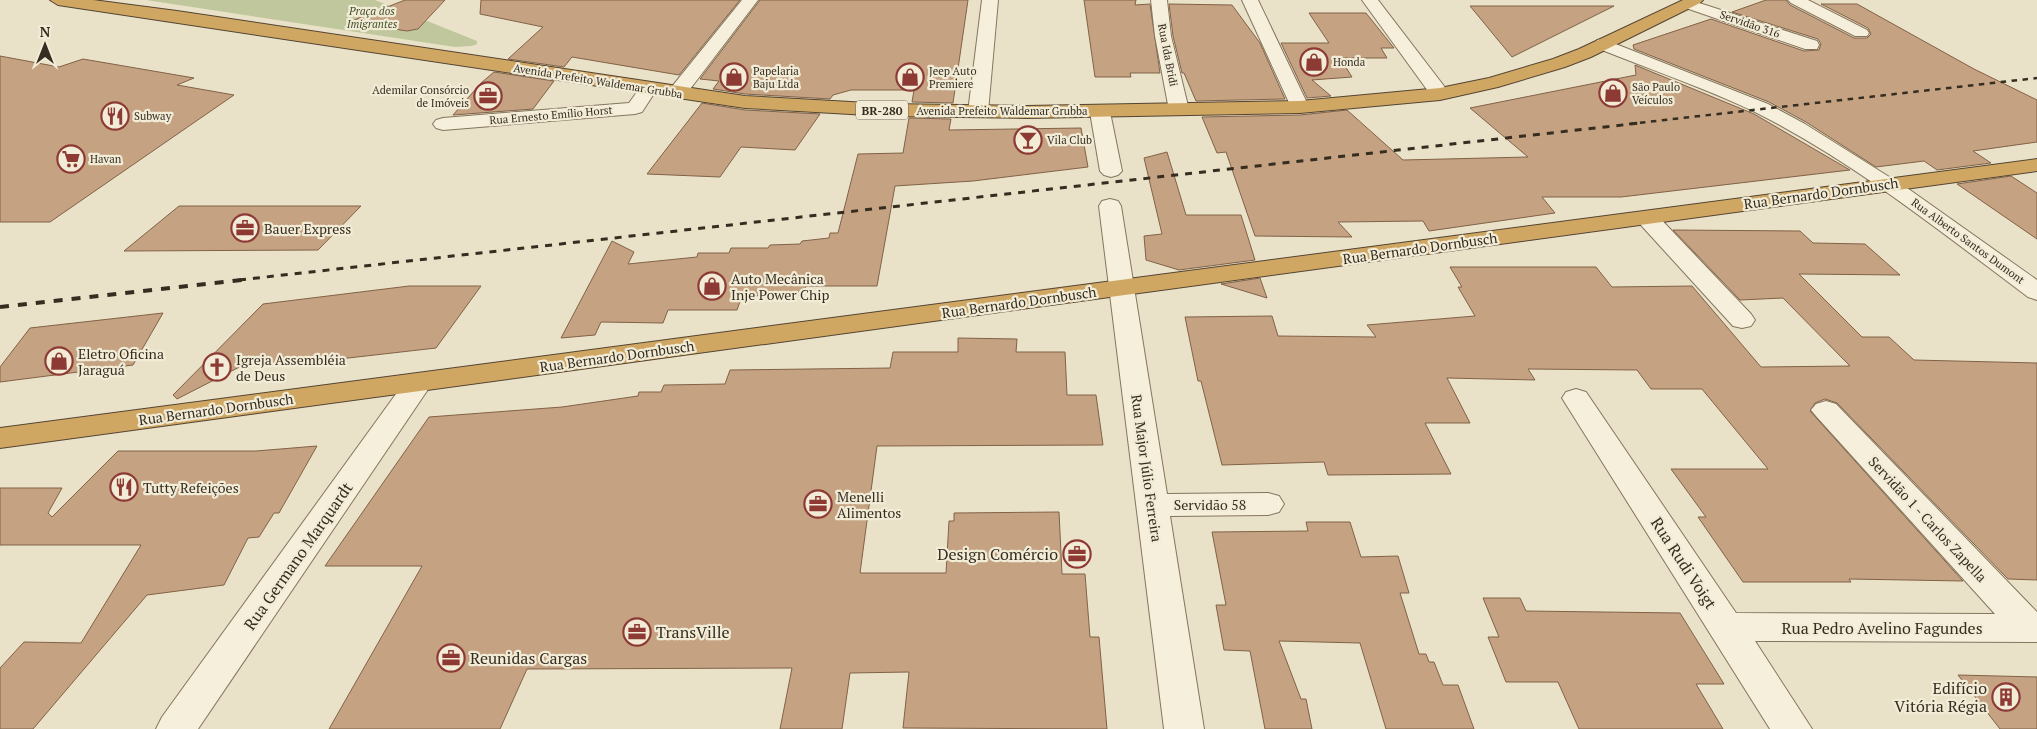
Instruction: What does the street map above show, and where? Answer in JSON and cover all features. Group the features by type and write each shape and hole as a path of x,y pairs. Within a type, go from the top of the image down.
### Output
{"highway":[{"name":"Avenida Prefeito Waldemar Grubba","path":"58,0 259,28 676,93 782,105 978,112 1100,112 1300,107 1440,94 1527,73 1585,53 1692,2"},
{"name":"Rua Bernardo Dornbusch","path":"0,438 2037,165"}],"street":[{"path":"676,93 750,0"},
{"path":"978,112 990,0"},
{"name":"Rua Ida Bridi","path":"1159,0 1162,36 1180,110"},
{"path":"1250,0 1300,107"},
{"path":"1370,0 1440,94"},
{"path":"1796,0 1861,33"},
{"name":"Servidão 316","path":"1692,2 1812,45"},
{"name":"Rua Alberto Santos Dumont","path":"1603,44 1761,108 1889,184 2037,292"},
{"name":"Rua Ernesto Emílio Horst","path":"443,124 635,108 648,89"},
{"path":"1100,112 1111,171"},
{"name":"Rua Major Júlio Ferreira","path":"1110,206 1184,729"},
{"path":"1647,218 1742,320"},
{"name":"Rua Germano Marquardt","path":"176,729 419,382"},
{"name":"Rua Rudi Voigt","path":"1576,398 1792,729"},
{"name":"Servidão 1 - Carlos Zapella","path":"1826,410 2034,628"},
{"name":"Servidão 58","path":"1152,505 1268,504"},
{"name":"Rua Pedro Avelino Fagundes","path":"1726,627 2034,628"}],"green space":[{"name":"Praça dos Imigrantes","path":"146,0 375,0 477,41 477,44 455,47"}],"building":[{"path":"405,0 445,0 418,29 407,31 349,22"},
{"path":"481,0 740,0 679,75 572,57 564,67 508,59 543,27 480,14"},
{"path":"760,0 968,0 953,103 912,102 914,90 851,90 833,95 830,99 745,94 713,89 719,81 700,79"},
{"path":"1084,0 1136,0 1135,5 1150,4 1160,73 1130,73 1131,77 1095,77"},
{"path":"1766,0 1786,0 1790,5 1854,38 1867,38 1871,34 1868,28 1821,4 1857,4 1974,69 2037,100 2037,142 1973,151 1991,163 1937,170 1924,161 1876,167 1806,122 1769,102 1634,49 1633,45 1711,19 1804,51 1819,50 1821,44 1818,39 1732,12"},
{"path":"1169,4 1232,5 1260,43 1285,99 1196,101 1184,73 1182,73 1173,36"},
{"path":"1470,6 1614,6 1512,57"},
{"path":"1309,13 1366,13 1394,48 1381,48 1387,58 1340,58 1352,77 1312,80 1331,96 1307,98 1281,43 1329,43"},
{"name":"Havan","path":"0,56 59,67 83,59 194,78 177,85 234,95 50,222 0,222"},
{"path":"1635,65 1754,114 1850,170 1621,197 1542,197 1555,213 1429,231 1423,221 1338,222 1352,237 1255,236 1226,152 1217,153 1202,117 1300,115 1347,110 1403,160 1528,157 1470,108 1636,75"},
{"path":"494,72 554,81 533,109 453,115 481,83"},
{"path":"702,103 745,110 820,114 795,150 741,147 720,177 647,174"},
{"path":"909,118 951,119 949,130 1081,128 1088,167 973,181 895,186 877,286 806,286 803,295 742,296 737,310 668,310 663,323 601,322 595,335 561,338 612,241 634,252 628,264 697,257 698,253 729,253 731,248 768,248 770,245 800,244 802,241 829,238 830,233 838,233 858,154 903,153"},
{"path":"1167,152 1186,215 1241,215 1255,260 1179,270 1146,260 1144,236 1162,234 1144,158"},
{"path":"2011,176 2037,193 2037,239 1957,184"},
{"name":"Bauer Express","path":"179,206 361,206 318,250 124,251"},
{"path":"1673,230 1800,231 1813,243 1865,244 1900,275 1799,274 1862,337 1889,337 1914,360 2037,363 2037,580 2008,579 1837,403 1825,399 1815,403 1810,411 1963,581 1849,579 1851,582 1743,582 1698,517 1706,517 1671,469 1768,469 1702,389 1651,389 1637,370 1528,369 1535,380 1447,378 1470,423 1425,423 1451,474 1328,475 1324,462 1222,465 1201,381 1198,381 1185,317 1272,316 1278,336 1376,337 1367,325 1475,316 1458,287 1462,287 1450,267 1596,267 1612,287 1692,286 1761,367 1850,366 1783,298 1740,300"},
{"path":"1260,278 1267,298 1221,284"},
{"path":"409,286 481,286 436,348 278,366 259,357 177,399 173,395 263,304"},
{"path":"163,313 133,365 0,382 0,367 30,328"},
{"path":"958,338 1017,339 1016,352 1065,352 1067,395 1096,395 1103,445 877,446 860,573 946,573 949,521 954,521 954,513 1059,512 1062,574 1085,574 1090,637 1099,637 1107,729 903,728 909,672 850,673 842,729 780,729 792,668 527,669 500,729 329,729 422,566 325,566 429,417 562,407 638,396 639,392 661,392 664,385 725,384 730,370 890,368 893,352 958,352"},
{"path":"317,446 279,513 274,513 259,537 248,538 224,585 147,595 33,729 0,729 0,668 24,642 81,643 141,545 0,545 0,488 62,488 48,513 52,517 118,451 256,451"},
{"path":"1306,522 1350,522 1361,557 1398,556 1409,593 1400,593 1419,654 1426,654 1429,662 1434,662 1443,685 1458,685 1474,729 1386,729 1360,643 1279,641 1301,699 1306,699 1312,729 1265,729 1250,651 1224,650 1216,605 1226,605 1212,532 1308,531"},
{"path":"1483,598 1520,598 1526,611 1680,613 1724,684 1696,684 1723,729 1579,729 1558,682 1506,682 1488,637 1499,637"},
{"name":"Edifício Vitória Régia","path":"1958,675 2037,677 2037,729 2000,729"}],"railway":[{"path":"1629,124 2037,78"},
{"path":"239,280 1640,123"},
{"path":"0,307 250,279"}],"place":[{"name":"Honda","path":"1314,62"},
{"name":"Papelaria Baju Ltda","path":"734,77"},
{"name":"Jeep Auto Premiere","path":"910,77"},
{"name":"São Paulo Veículos","path":"1613,93"},
{"name":"Ademilar Consórcio de Imóveis","path":"488,96"},
{"name":"Subway","path":"115,116"},
{"name":"Vila Club","path":"1028,140"},
{"name":"Havan","path":"71,159"},
{"name":"Bauer Express","path":"245,228"},
{"name":"Auto Mecânica Inje Power Chip","path":"712,286"},
{"name":"Eletro Oficina Jaraguá","path":"59,361"},
{"name":"Igreja Assembléia de Deus","path":"217,367"},
{"name":"Tutty Refeições","path":"124,487"},
{"name":"Menelli Alimentos","path":"818,504"},
{"name":"Design Comércio","path":"1077,554"},
{"name":"TransVille","path":"637,632"},
{"name":"Reunidas Cargas","path":"451,658"},
{"name":"Edifício Vitória Régia","path":"2006,697"}]}
